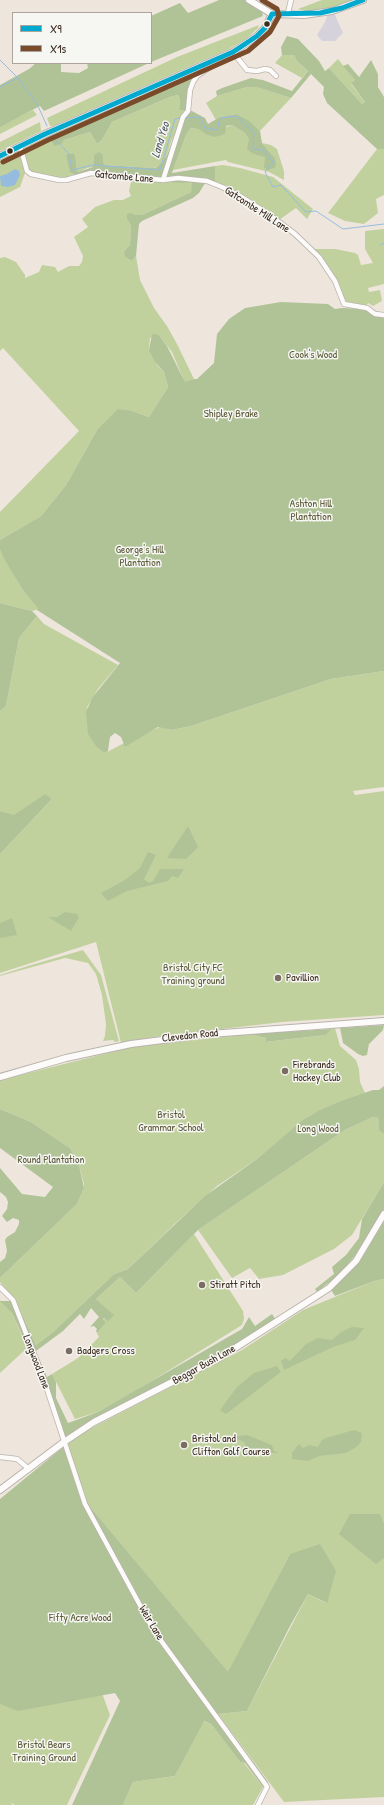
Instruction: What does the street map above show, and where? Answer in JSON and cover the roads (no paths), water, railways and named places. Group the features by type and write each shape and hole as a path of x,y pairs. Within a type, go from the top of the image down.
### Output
{"main road":[{"path":"249,0 272,14 326,12 363,0"},
{"path":"0,156 233,52 257,36 264,28 272,14"},
{"name":"Clevedon Road","path":"0,1077 66,1058 130,1044 210,1034 384,1021"},
{"name":"Beggar Bush Lane","path":"0,1490 64,1442 94,1422 221,1357 329,1288 356,1261 384,1214"}],"street":[{"path":"288,14 291,0"},
{"path":"233,52 247,70 270,70 276,76"},
{"name":"Gatcombe Lane","path":"20,146 27,171 31,174 59,180 66,180 91,173 163,180 183,118 188,111 190,90 197,76 219,61 220,57"},
{"name":"Gatcombe Mill Lane","path":"163,180 178,178 207,181 238,195 295,234 319,257 335,281 344,304 367,308 375,314 384,315"},
{"name":"Longwood Lane","path":"0,1287 13,1300 44,1380 64,1442"},
{"name":"Weir Lane","path":"64,1442 85,1504 154,1631 267,1787 258,1805"},
{"path":"0,1457 17,1459 29,1469"}],"water":[{"path":"15,169 19,171 20,175 15,185 8,187 1,186 0,176"}],"waterway":[{"name":"Land Yeo","path":"0,60 18,78 38,106 47,126"},
{"path":"0,87 17,78"},
{"name":"Land Yeo","path":"184,118 200,117 205,128 217,130 220,118 236,116 254,132 253,149 263,150 273,162 265,172 273,187 281,185 306,212 316,211 343,229 384,224"},
{"name":"Land Yeo","path":"53,137 69,154 72,170 93,165 160,170 175,119 181,118"},
{"path":"380,245 384,243"}],"place":[{"name":"Pavillion","path":"278,978"},
{"name":"Firebrands Hockey Club","path":"285,1071"},
{"name":"Stiratt Pitch","path":"202,1285"},
{"name":"Badgers Cross","path":"69,1351"},
{"name":"Bristol and Clifton Golf Course","path":"184,1445"}],"park label":[{"name":"Cook's Wood","path":"313,355"},
{"name":"Shipley Brake","path":"231,414"},
{"name":"Ashton Hill Plantation","path":"311,510"},
{"name":"George's Hill Plantation","path":"140,556"},
{"name":"Bristol City FC Training ground","path":"193,974"},
{"name":"Bristol Grammar School","path":"171,1121"},
{"name":"Long Wood","path":"318,1129"},
{"name":"Round Plantation","path":"51,1160"},
{"name":"Fifty Acre Wood","path":"80,1618"},
{"name":"Bristol Bears Training Ground","path":"44,1751"}]}
